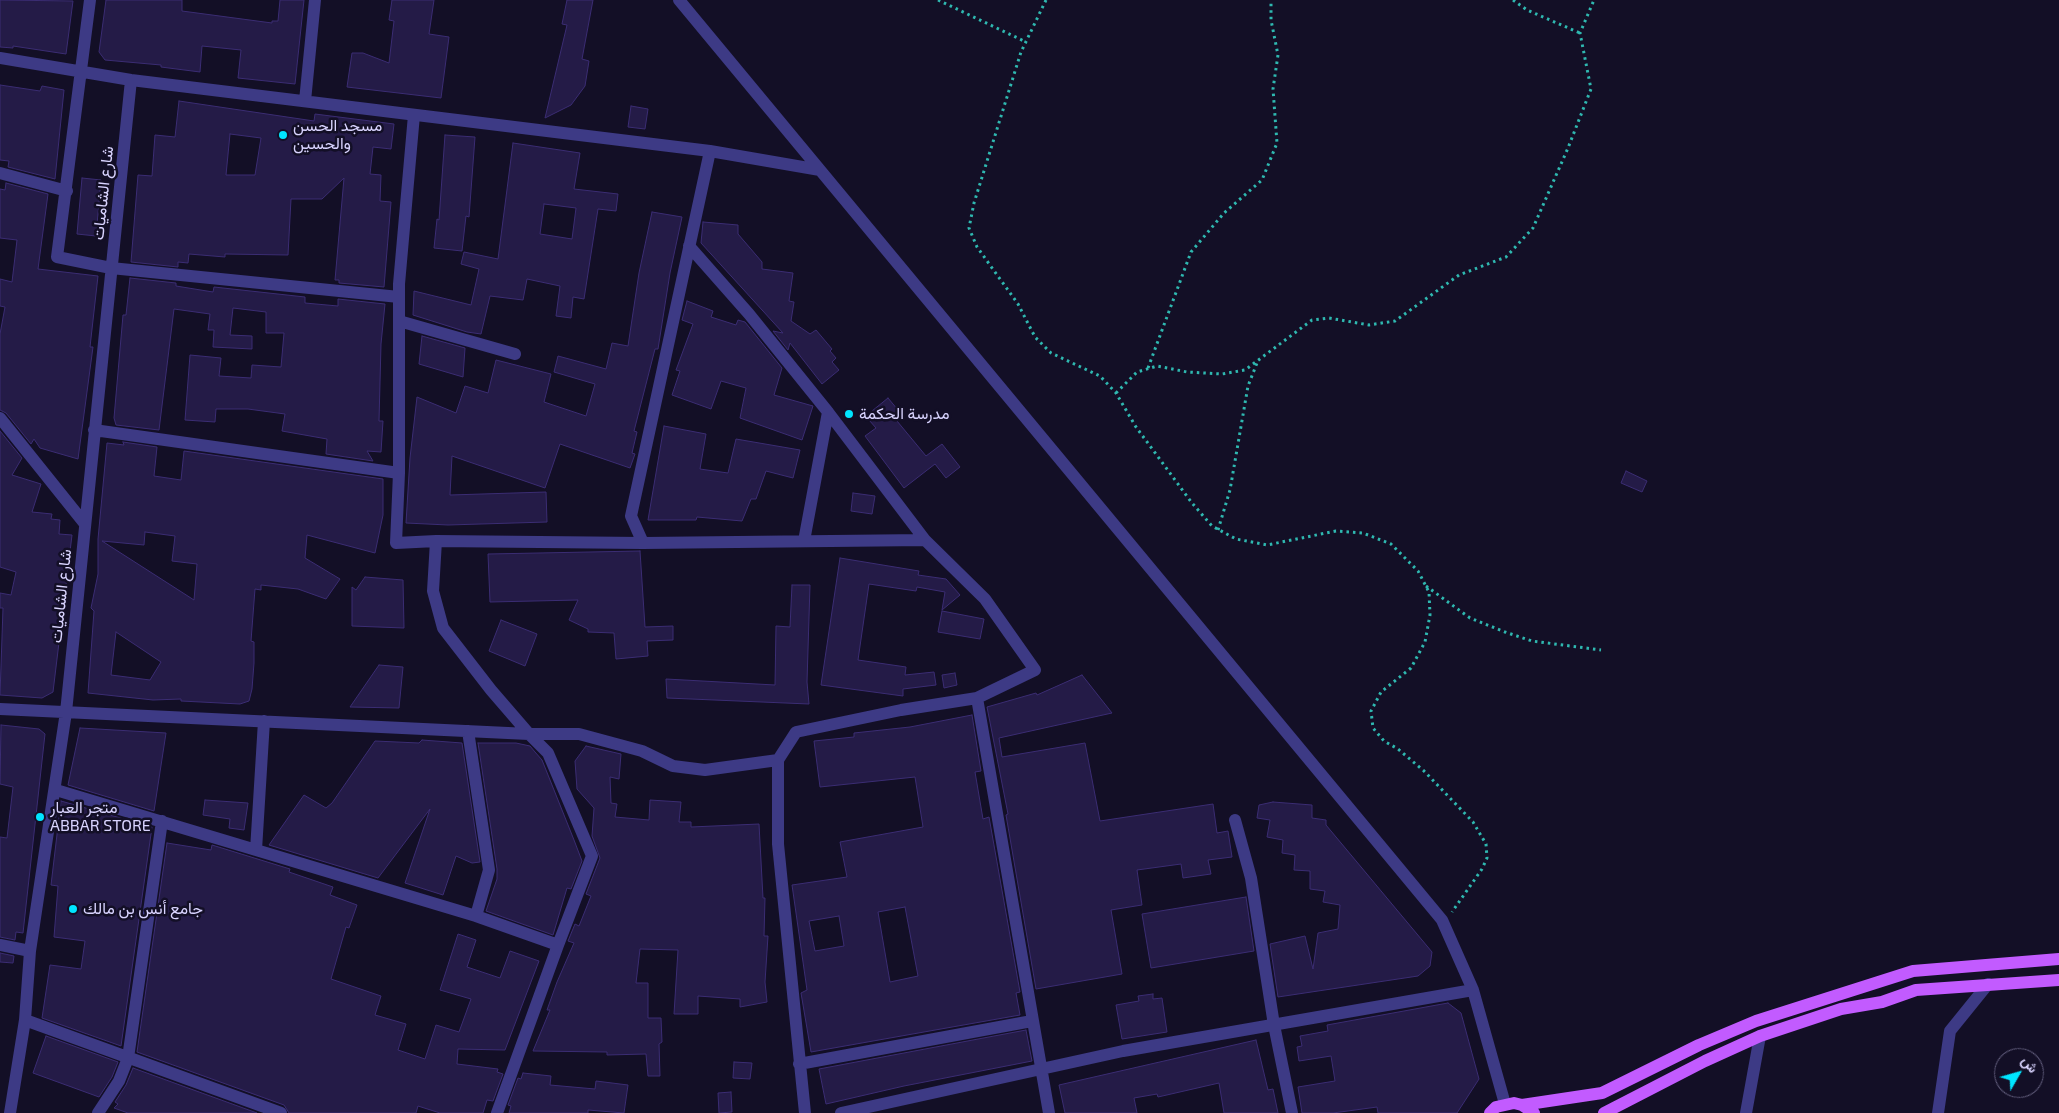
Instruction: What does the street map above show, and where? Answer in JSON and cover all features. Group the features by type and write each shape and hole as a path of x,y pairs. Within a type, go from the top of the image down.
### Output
{"main road":[{"path":"1490,1113 1505,1104 1522,1105 1602,1093 1699,1045 1756,1020 1913,971 2059,959"},
{"path":"2011,962 2012,982"},
{"path":"1604,1113 1705,1061 1760,1036 1841,1010 1882,1002 1916,990 2059,980"},
{"path":"1522,1105 1534,1113"}],"street":[{"path":"90,0 58,257 111,268 399,297"},
{"path":"305,101 316,0"},
{"path":"679,0 1444,925 1473,990 1505,1104"},
{"path":"0,58 131,80 710,151 820,170"},
{"name":"شارع الشاميات","path":"10,1113 25,1020 30,951 56,790 66,712 131,80"},
{"path":"414,115 399,297 399,473 396,543 436,541 643,543 925,540"},
{"path":"643,543 631,516 710,151"},
{"path":"0,173 67,192"},
{"path":"689,246 828,412 925,540 985,599 1035,670 977,698 901,710 796,732 778,760 778,844 799,1064 806,1113"},
{"path":"399,321 515,354"},
{"path":"804,541 828,412"},
{"path":"0,418 85,524"},
{"path":"94,430 399,473"},
{"path":"436,541 433,591 443,628 491,690 548,753 592,856 497,1113"},
{"path":"977,698 1032,1021 1050,1113"},
{"path":"0,709 529,734 579,734 642,751 673,766 705,770 778,760"},
{"path":"256,850 264,721"},
{"path":"468,731 489,870 476,916"},
{"path":"56,790 476,916 558,945"},
{"path":"1235,820 1251,878 1274,1025 1292,1113"},
{"path":"98,1113 119,1081 128,1058 162,821"},
{"path":"0,946 30,951"},
{"path":"1938,1113 1950,1031 1988,984"},
{"path":"841,1113 1124,1051 1473,990"},
{"path":"25,1020 280,1113"},
{"path":"799,1064 1032,1021"},
{"path":"1746,1113 1760,1036"},
{"path":"871,1106 884,1113"}],"path":[{"path":"938,0 1026,42"},
{"path":"1046,0 1026,42 993,138 969,228 977,247 1018,304 1035,337 1051,353 1100,376 1116,393 1136,427 1186,496 1212,526 1236,539 1267,545 1336,531 1363,532 1391,544 1418,571 1428,592 1430,615 1425,642 1411,668 1382,692 1371,711 1373,728 1384,741 1398,749 1424,772 1473,822 1486,844 1487,858 1482,869 1444,925"},
{"path":"1148,369 1191,252 1224,214 1262,180 1276,143 1273,89 1278,55 1271,20 1270,0"},
{"path":"1513,0 1527,10 1580,33"},
{"path":"1116,393 1137,372 1157,366 1187,372 1222,374 1245,370 1312,320 1330,318 1369,324 1395,321 1459,275 1506,256 1533,228 1568,148 1591,88 1580,33 1594,0"},
{"path":"1218,530 1230,490 1248,386 1257,362"},
{"path":"1426,586 1470,618 1505,632 1532,641 1601,650"}],"building":[{"path":"0,0 73,1 66,54 13,46 13,48 0,47"},
{"path":"106,0 182,0 182,11 272,23 272,21 278,21 280,0 304,0 295,84 238,78 241,50 202,46 200,72 161,67 161,65 105,60 99,52"},
{"path":"392,0 434,0 429,34 449,37 441,98 347,87 352,53 363,53 389,63 394,21 389,20"},
{"path":"567,0 593,0 582,59 589,61 585,86 571,105 545,118 567,25 562,24"},
{"path":"0,85 40,91 42,86 64,90 55,179 8,167 9,161 0,160"},
{"path":"179,101 314,121 315,114 394,124 391,149 373,147 370,174 381,175 380,201 391,202 384,287 339,283 339,280 335,280 344,178 322,199 291,199 288,255 225,254 225,257 189,254 188,263 178,262 178,267 131,262 138,175 152,176 155,135 175,137","holes":["230,134 261,138 255,175 226,175"]},
{"path":"631,106 648,109 645,129 628,127"},
{"path":"445,135 475,137 469,217 466,216 462,251 434,248 437,219 439,220"},
{"path":"513,143 580,153 574,189 618,194 616,211 598,209 584,299 573,297 571,318 556,316 560,286 527,279 523,300 490,296 481,334 467,332 413,315 414,291 471,305 479,269 461,264 464,252 498,259","holes":["544,204 576,208 572,239 540,234"]},
{"path":"82,178 101,180 96,236 77,234"},
{"path":"6,183 48,194 38,269 98,276 90,347 93,347 78,459 40,448 34,439 31,444 6,413 0,410 0,334 5,307 0,306 0,279 12,282 17,240 0,238 0,189 5,190"},
{"path":"652,212 682,217 670,273 658,349 655,349 634,431 637,432 632,453 635,454 630,468 560,444 545,488 452,456 450,495 546,492 547,522 448,525 406,523 410,458 417,397 456,413 465,386 488,393 496,360 551,374 544,402 586,416 595,384 554,372 558,356 606,369 612,343 628,346 639,273"},
{"path":"703,222 738,225 738,234 762,262 762,269 793,273 789,301 794,302 791,321 810,334 816,330 832,349 830,351 836,358 832,362 839,370 822,384 790,343 788,350 773,331 783,333 701,243"},
{"path":"130,278 176,283 176,286 213,292 214,287 305,297 305,303 338,306 338,299 385,304 381,344 379,421 383,421 381,452 367,451 373,461 326,454 327,439 282,431 285,414 248,409 216,409 215,422 185,420 190,355 221,358 219,376 251,378 252,365 281,367 284,333 266,333 266,312 233,308 230,335 252,336 252,349 213,347 214,330 208,330 210,314 174,309 159,430 116,425 114,418 123,315 126,315"},
{"path":"687,301 713,311 711,317 736,325 738,320 745,322 782,368 774,395 813,406 802,440 740,418 746,388 721,381 711,409 672,395 680,371 676,370 693,324 682,320"},
{"path":"422,336 465,348 463,377 419,364"},
{"path":"888,398 903,416 897,421 926,456 942,444 960,467 946,478 935,464 904,488 865,436 876,428 869,420 875,415 872,411"},
{"path":"664,426 706,434 700,469 728,473 736,439 800,450 793,478 766,471 756,499 751,499 742,521 697,517 696,520 648,520"},
{"path":"0,431 22,458 12,475 41,484 32,512 52,514 51,519 60,520 59,534 72,535 53,692 42,698 0,695 3,608 0,608 0,593 11,595 16,572 0,567"},
{"path":"123,442 157,447 154,476 181,480 184,451 383,479 383,515 375,553 307,535 305,558 340,579 326,599 298,589 261,585 261,590 255,589 251,641 254,642 254,663 249,701 240,704 181,701 181,699 153,700 88,693 94,611 91,608 98,574 98,539 107,443 124,445","holes":["145,532 175,536 172,561 197,564 194,600 102,541 144,545","116,632 161,662 150,680 111,675"]},
{"path":"1626,471 1647,481 1642,492 1621,483"},
{"path":"853,493 875,496 872,514 851,511"},
{"path":"640,551 645,627 673,626 673,640 647,641 648,656 616,659 614,633 588,632 588,629 569,620 578,600 490,602 488,554"},
{"path":"840,558 919,571 918,575 946,579 960,595 942,610 945,592 917,587 916,591 869,584 858,660 906,667 905,675 934,672 936,685 903,689 903,696 821,685"},
{"path":"365,577 403,580 404,628 352,626 352,587 356,590"},
{"path":"792,585 810,585 807,682 809,704 667,698 666,679 775,685 776,626 790,627"},
{"path":"942,611 984,619 980,639 938,632"},
{"path":"501,620 537,634 525,666 489,651"},
{"path":"379,665 403,667 399,708 350,707"},
{"path":"955,673 957,685 944,688 942,675"},
{"path":"1082,675 1112,713 999,738 1002,757 1085,743 1100,821 1213,804 1217,833 1228,831 1232,857 1208,860 1211,874 1183,878 1181,864 1137,870 1142,905 1111,910 1122,974 1036,989 1006,815 1008,814 987,707 1036,693 1037,695"},
{"path":"972,715 981,771 975,772 983,819 989,817 1020,992 1016,993 1020,1015 811,1052 801,993 807,990 792,885 847,877 840,842 923,827 915,777 820,787 814,741 854,737 854,733 910,727","holes":["905,907 918,976 890,982 878,912","839,916 844,946 815,951 809,921"]},
{"path":"1,725 39,729 45,734 23,933 16,932 15,940 0,937 0,837 7,838 13,787 0,784"},
{"path":"80,728 166,733 154,811 68,785"},
{"path":"422,740 462,743 480,862 472,863 456,856 443,895 405,883 430,809 378,878 269,845 304,795 326,808 332,803 375,741 419,743"},
{"path":"478,743 516,743 530,746 542,760 574,840 582,861 571,889 567,888 553,935 486,911 497,879 497,869"},
{"path":"586,746 621,754 619,779 610,777 611,803 617,804 615,817 649,820 650,800 681,802 679,822 691,822 691,827 759,824 763,898 765,898 764,936 768,936 765,982 767,1002 740,1007 740,999 698,996 698,1014 674,1014 678,950 640,949 636,983 648,983 648,1018 661,1018 662,1042 659,1044 660,1076 648,1076 646,1054 607,1055 607,1052 533,1051 550,1010 547,1010 557,982 574,943 568,941 575,924 579,926 591,896 586,894 600,858 592,836 594,808 577,789 575,761"},
{"path":"205,800 248,803 244,830 229,828 230,819 203,815"},
{"path":"61,801 152,827 121,1046 42,1018 50,965 81,969 85,941 54,937 58,886 51,885"},
{"path":"1273,802 1312,805 1312,818 1326,820 1326,825 1432,952 1430,966 1418,976 1278,997 1270,944 1305,936 1313,969 1318,933 1338,929 1340,905 1323,902 1325,891 1310,889 1310,871 1294,870 1295,855 1282,853 1283,840 1267,837 1270,820 1257,818 1259,805"},
{"path":"167,843 211,850 212,845 290,869 289,872 333,887 330,895 357,905 349,928 346,927 331,979 381,996 375,1015 406,1024 398,1050 425,1059 436,1025 459,1032 471,999 440,990 458,934 476,940 467,967 500,978 510,951 539,961 505,1050 458,1049 457,1064 498,1069 497,1072 503,1074 493,1101 487,1100 483,1113 440,1113 418,1106 416,1113 289,1113 284,1105 137,1052"},
{"path":"1246,897 1254,951 1151,968 1142,914"},
{"path":"0,953 14,956 13,963 0,962"},
{"path":"1153,994 1153,999 1162,998 1167,1032 1122,1039 1116,1005 1139,1001 1138,996"},
{"path":"1448,1003 1461,1013 1479,1079 1457,1113 1378,1113 1377,1107 1333,1113 1302,1113 1298,1087 1335,1081 1331,1056 1299,1061 1297,1047 1302,1046 1300,1036 1328,1031 1327,1025"},
{"path":"1026,1030 1032,1061 904,1086 826,1104 819,1069"},
{"path":"46,1036 118,1062 112,1077 99,1097 33,1073"},
{"path":"1256,1040 1268,1090 1273,1089 1278,1113 1224,1113 1219,1083 1158,1097 1157,1094 1134,1098 1137,1113 1065,1113 1059,1085"},
{"path":"734,1062 752,1063 750,1079 733,1078"},
{"path":"133,1068 257,1113 128,1113 114,1108 118,1104 115,1102 126,1085"},
{"path":"523,1073 551,1076 550,1085 595,1089 596,1081 628,1085 624,1113 588,1110 588,1113 509,1113 511,1106 508,1105 518,1078 521,1079"},
{"path":"731,1092 732,1112 719,1113 718,1093"}],"place":[{"name":"مسجد الحسن والحسين","path":"283,135"},
{"name":"مدرسة الحكمة","path":"849,414"},
{"name":"متجر العبار ABBAR STORE","path":"40,817"},
{"name":"جامع أنس بن مالك","path":"73,909"}]}
